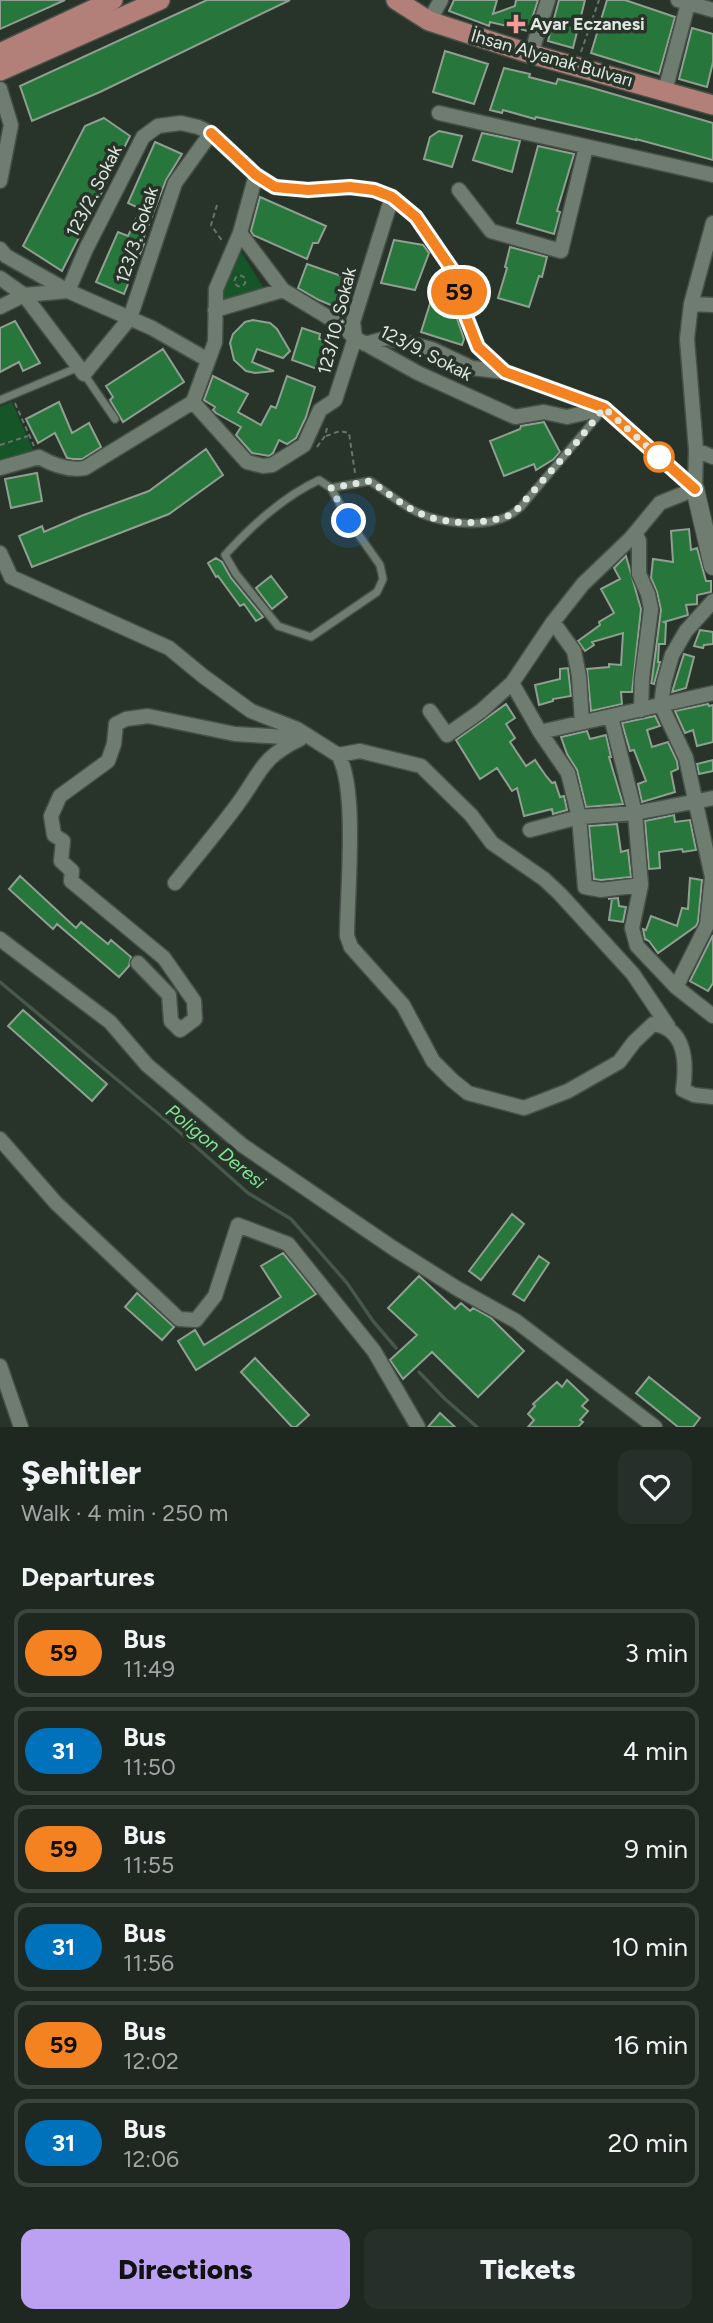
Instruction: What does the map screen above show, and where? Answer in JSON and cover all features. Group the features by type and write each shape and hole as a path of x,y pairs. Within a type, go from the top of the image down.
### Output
{"main road":[{"path":"0,53 113,0"},
{"path":"0,71 160,0"},
{"name":"İhsan Alyanak Bulvarı","path":"396,0 429,21 531,54 713,105"}],"street":[{"path":"429,21 440,0"},
{"path":"531,54 548,0"},
{"path":"665,91 685,1 713,10"},
{"path":"0,89 11,125 0,181"},
{"path":"439,113 713,174"},
{"name":"123/2. Sokak","path":"68,291 86,249 143,137 158,126 181,123 211,133"},
{"path":"211,133 256,175 275,187 308,190 350,187 374,190 392,197 416,217 443,255 455,274 465,314 478,347 505,372"},
{"name":"123/3. Sokak","path":"130,318 175,183 211,133"},
{"path":"459,190 491,231 561,251 586,147"},
{"path":"0,468 38,457 53,465 76,470 85,468 193,402 215,342 216,289 240,233 256,175"},
{"name":"123/10. Sokak","path":"193,402 241,457 254,465 272,465 304,446 320,411 335,400 360,341 353,322 392,197"},
{"path":"713,223 691,304 687,339 696,450 695,489 713,566"},
{"name":"123/9. Sokak","path":"240,233 283,290 360,341 418,373 515,417 544,412 567,416 604,408"},
{"path":"0,249 6,256 68,291 152,328 208,360"},
{"path":"0,278 24,295 81,371 130,318"},
{"path":"215,310 283,290"},
{"path":"0,307 24,295 68,291"},
{"path":"691,304 713,306"},
{"path":"360,341 387,338 432,349 472,368 505,372 604,408 695,489 713,494"},
{"path":"696,450 713,457"},
{"path":"430,711 447,735 481,711 512,683 553,622 583,584 635,533 660,503 695,489"},
{"path":"635,533 639,541 639,574 651,609 642,678 641,710"},
{"path":"0,553 11,576 169,648 251,711 302,732 338,755 345,765 350,826 347,936 351,947 403,1005 433,1061 468,1093 524,1108 568,1091 620,1062 634,1042 653,1024 668,1026"},
{"path":"676,987 707,925 712,877 686,758 661,705 664,683 673,655 686,631 713,601"},
{"path":"553,622 574,651 579,676 582,722"},
{"path":"512,683 540,732 568,773 579,817 585,887 601,890 641,885"},
{"path":"540,732 713,693"},
{"path":"138,963 169,995 171,1021 180,1031 195,1019 194,1002 164,958 71,881 72,871 61,861 63,841 54,835 51,816 60,796 108,761 114,744 116,724 126,719 148,716 182,724 286,737 302,732"},
{"path":"611,718 635,813 641,885 632,928 637,946 676,987 713,1016"},
{"path":"175,883 239,802 260,768 278,749 302,732"},
{"path":"338,755 360,751 421,766 471,815 492,844 561,894 633,974 677,1035 685,1074 682,1090 694,1095 713,1097"},
{"path":"530,830 579,817 635,813 713,798"},
{"path":"0,939 110,1022 147,1065 242,1145 393,1248 516,1321 655,1427"},
{"path":"0,1139 56,1203 179,1319 196,1320 215,1296 238,1225 288,1244 374,1351 418,1427"},
{"path":"0,1366 21,1427"},
{"path":"0,1413 15,1404"}],"lane":[{"path":"0,400 81,371 115,419"},
{"path":"331,488 349,521 380,565 383,579 377,592 311,637 278,626 236,574 225,555 245,533 299,490 319,480 331,488 370,481 413,510 437,518 459,522 500,519 521,508 604,408"}],"path":[{"path":"576,67 599,0"},
{"path":"217,205 211,225 216,235 231,251"},
{"path":"12,396 38,457"},
{"path":"325,436 341,431 349,433 356,482"},
{"path":"0,445 29,435"}],"green space":[{"path":"242,253 263,287 259,291 222,302 219,294 235,254"},
{"path":"12,402 34,452 0,460 0,407"}],"building":[{"path":"0,0 65,0 0,29"},
{"path":"207,0 290,0 100,92 32,121 20,86"},
{"path":"454,0 497,0 493,14 515,6 516,0 538,0 528,31 490,22 489,26 449,11"},
{"path":"559,0 585,0 573,48 548,41"},
{"path":"607,0 625,0 675,17 659,74 591,53"},
{"path":"692,28 713,34 713,62 707,87 679,79"},
{"path":"445,51 488,64 474,104 433,92"},
{"path":"504,68 556,84 558,79 589,87 713,123 713,160 636,139 503,110 502,113 490,110"},
{"path":"104,118 130,136 62,271 23,246 85,126"},
{"path":"439,131 462,136 452,167 424,159 430,137"},
{"path":"482,133 520,141 512,172 473,160"},
{"path":"155,142 182,154 166,180 124,294 96,282 118,232 128,236 141,209 128,203"},
{"path":"538,146 574,154 557,211 560,212 554,234 517,223"},
{"path":"260,197 326,226 318,243 313,243 307,259 253,235 251,231"},
{"path":"394,240 423,245 429,253 415,290 381,283"},
{"path":"510,247 547,257 529,307 498,298"},
{"path":"307,264 350,279 340,309 298,288"},
{"path":"434,291 450,292 454,308 452,313 455,313 464,339 462,345 421,332"},
{"path":"253,320 270,323 277,329 290,351 283,358 257,349 252,362 274,371 246,371 234,360 230,343 233,334 245,322"},
{"path":"15,321 40,363 23,371 19,362 0,372 0,328"},
{"path":"302,328 320,334 319,339 330,342 320,370 292,360"},
{"path":"163,349 184,382 123,422 110,400 113,397 106,386"},
{"path":"213,376 248,394 238,412 261,425 271,406 276,408 287,376 315,387 296,438 287,444 279,440 269,456 252,453 236,435 241,427 216,413 213,410 215,407 204,400"},
{"path":"59,402 72,433 89,423 101,447 82,459 73,459 67,458 55,433 38,443 26,419"},
{"path":"544,422 560,452 536,470 534,464 504,476 490,441 520,429 521,426"},
{"path":"206,449 223,475 169,514 32,567 19,536 42,526 44,532 149,491"},
{"path":"37,473 42,501 11,508 5,479"},
{"path":"689,529 691,550 697,548 706,581 711,581 711,592 697,595 697,604 686,605 688,615 664,622 665,644 659,644 660,662 654,684 651,683 661,610 651,578 653,559 673,562 671,531"},
{"path":"626,556 641,609 632,692 621,692 622,704 591,711 587,669 609,667 609,664 621,665 623,633 592,642 594,645 585,651 578,641 600,625 599,622 614,613 601,589 620,579 614,568"},
{"path":"216,558 222,562 231,578 263,617 256,621 244,604 240,606 218,576 216,577 208,563"},
{"path":"271,576 287,597 272,609 256,588"},
{"path":"700,630 713,632 713,644 704,645 703,648 694,646"},
{"path":"684,654 694,657 686,688 672,692"},
{"path":"568,668 571,696 539,705 535,685 560,679 560,669"},
{"path":"506,704 515,718 506,724 515,738 510,742 526,766 535,760 552,783 555,782 560,797 564,796 567,810 553,814 552,809 524,816 517,788 512,791 497,768 480,779 456,740"},
{"path":"713,705 713,742 697,746 693,730 685,733 675,711"},
{"path":"655,716 660,726 647,730 652,747 668,742 677,761 678,769 671,772 675,792 642,802 638,784 646,781 634,750 630,751 622,723"},
{"path":"587,731 590,739 606,735 609,757 623,804 586,807 577,770 561,737"},
{"path":"713,760 713,771 699,774 697,764"},
{"path":"674,815 675,822 690,820 696,850 659,852 660,868 649,869 645,821"},
{"path":"617,824 621,852 628,850 631,877 594,879 589,826"},
{"path":"20,876 76,928 81,922 108,944 111,940 131,957 129,966 119,977 57,924 53,929 9,889"},
{"path":"690,878 702,880 698,922 658,953 645,939 643,929 646,930 651,916 677,926 682,908 688,909"},
{"path":"618,898 619,906 626,907 623,922 609,920 612,899 608,899"},
{"path":"713,935 713,983 708,991 690,981"},
{"path":"23,1010 107,1084 92,1101 8,1026"},
{"path":"512,1214 524,1224 481,1280 469,1271"},
{"path":"283,1253 316,1294 196,1370 178,1341 195,1330 204,1345 281,1297 261,1266"},
{"path":"539,1256 549,1263 524,1301 513,1294"},
{"path":"419,1276 455,1309 461,1303 470,1311 473,1308 491,1318 524,1351 478,1397 432,1352 403,1379 390,1360 417,1335 388,1308"},
{"path":"137,1293 174,1327 162,1340 125,1307"},
{"path":"255,1358 309,1415 296,1427 292,1427 241,1372"},
{"path":"649,1377 700,1418 693,1427 678,1427 636,1393"},
{"path":"567,1380 588,1400 582,1406 588,1411 580,1420 583,1422 578,1427 528,1427 534,1420 528,1414 535,1406 533,1404 557,1382 562,1387"},
{"path":"440,1413 455,1427 428,1427"}],"waterway":[{"name":"Poligon Deresi","path":"0,982 175,1128 248,1193 291,1219 347,1283 373,1321 396,1348"},
{"name":"Poligon Deresi","path":"419,1372 477,1427"}],"bus line":[{"name":"59","path":"211,133 256,175 275,187 308,190 350,187 374,190 392,197 416,217 455,274 465,314 478,347 505,372 604,408 695,489"}],"place":[{"name":"Ayar Eczanesi","path":"516,24"}],"route":[{"path":"349,521 331,488 370,481 413,510 437,518 480,522 513,514 521,508 604,408 659,457"}]}
